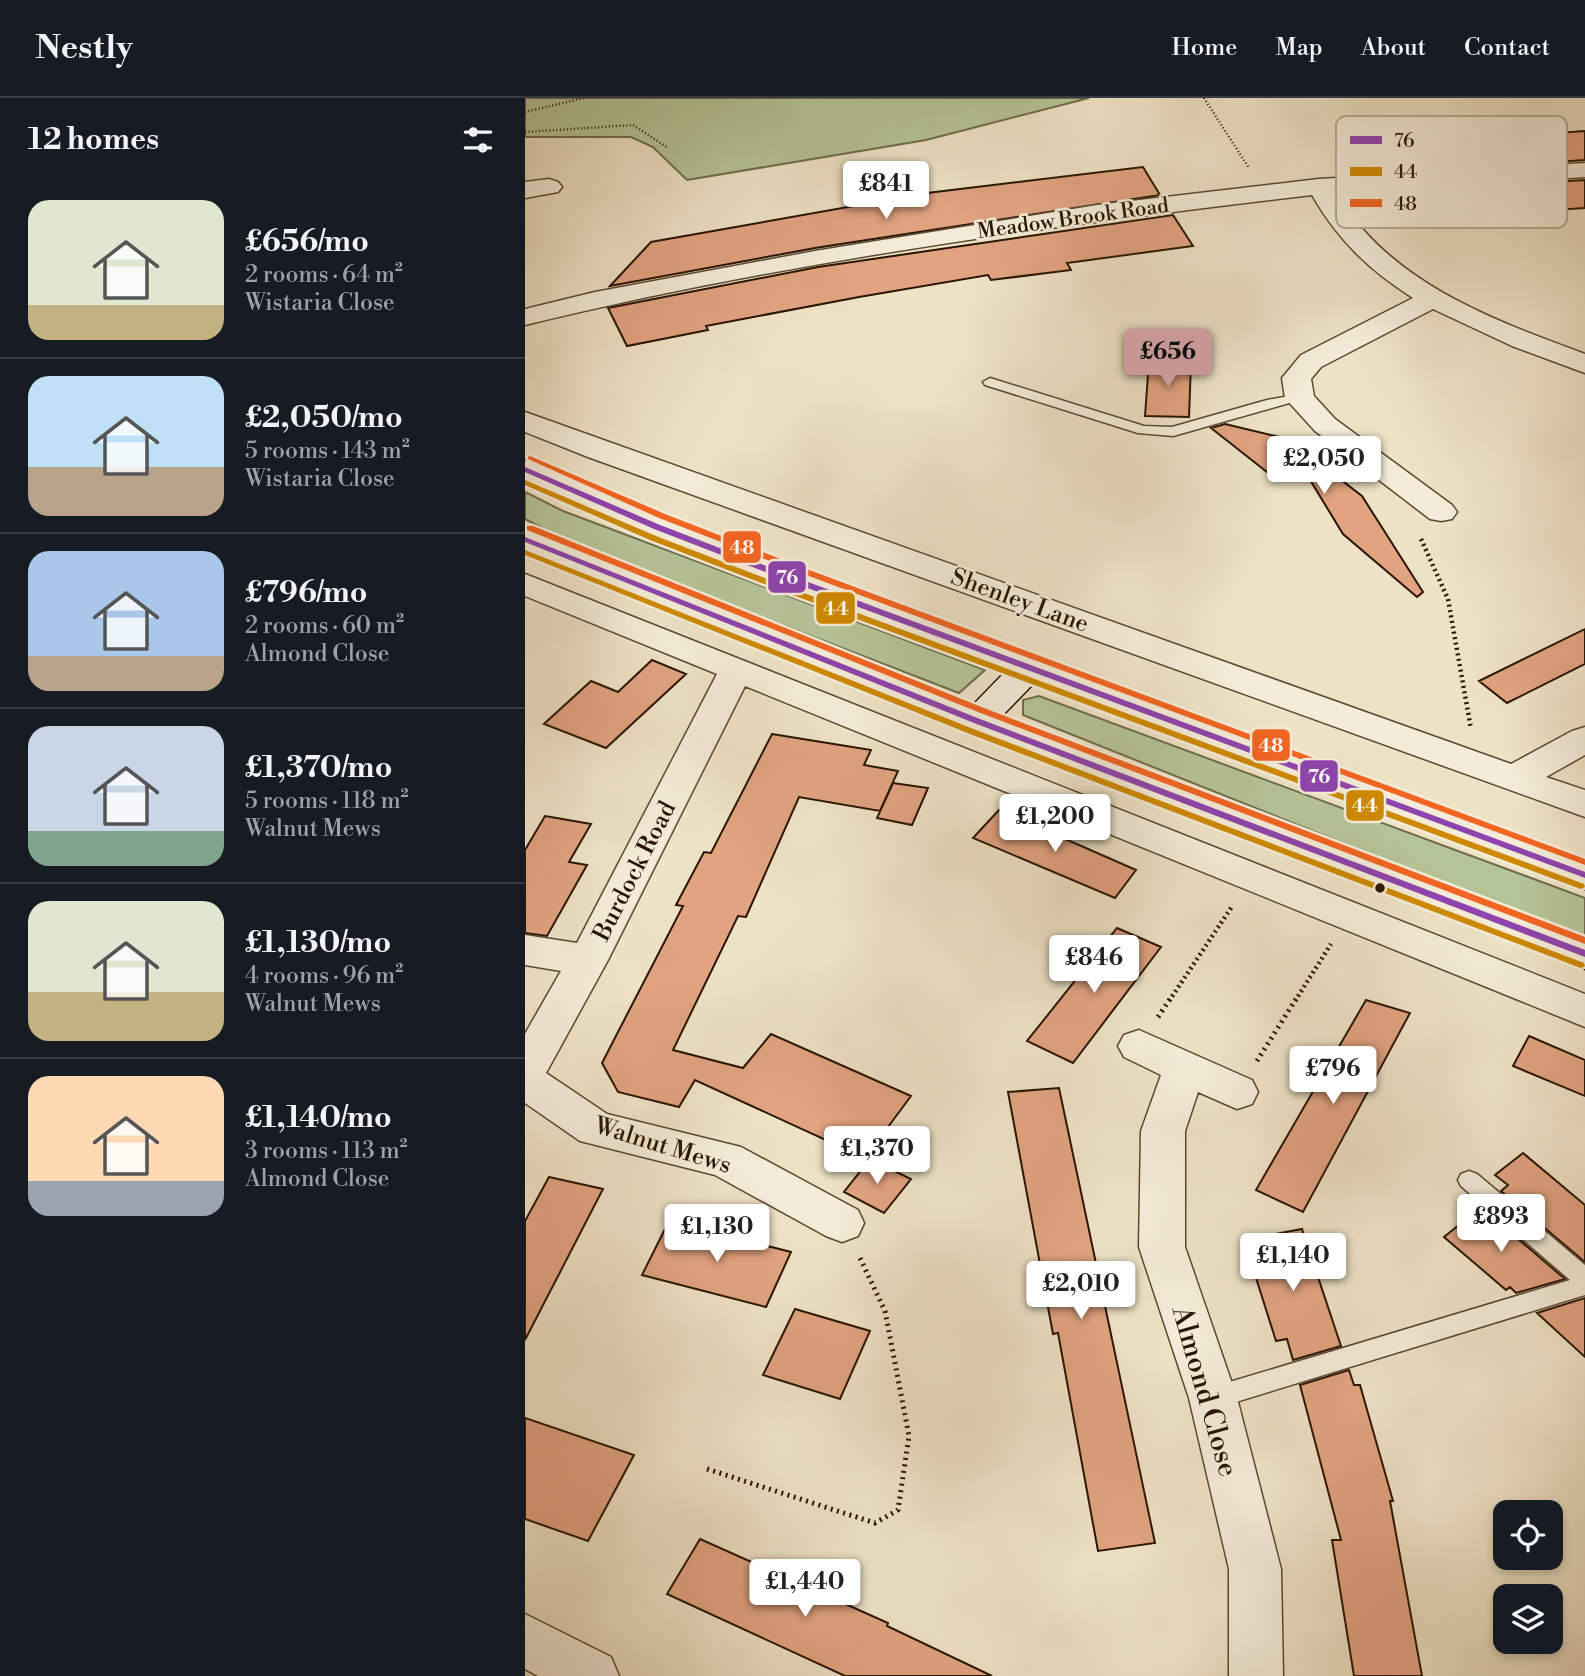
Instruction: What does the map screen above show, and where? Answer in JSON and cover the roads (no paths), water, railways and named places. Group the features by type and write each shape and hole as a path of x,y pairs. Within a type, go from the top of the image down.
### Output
{"street":[{"name":"Meadow Brook Road","path":"1567,171 1585,170"},
{"name":"Meadow Brook Road","path":"525,317 594,300 936,238 1265,192 1336,186"},
{"path":"1319,187 1336,213"},
{"path":"1345,228 1350,235 1431,299 1500,332 1585,364"},
{"path":"1431,299 1311,361 1296,378 1300,398 1325,425 1438,512"},
{"name":"Shenley Lane","path":"525,421 599,451 1585,803"},
{"path":"525,469 657,527 1585,875"},
{"path":"525,539 977,721 1585,954"},
{"path":"525,584 737,667 1585,1011"},
{"name":"Burdock Road","path":"525,1072 588,960 737,667"},
{"path":"977,721 1029,668"},
{"path":"1515,778 1585,739"},
{"path":"525,950 588,960"},
{"path":"1139,1046 1237,1092"},
{"name":"Almond Close","path":"1185,1067 1163,1131 1162,1247 1213,1398 1255,1569 1256,1676"},
{"name":"Walnut Mews","path":"525,1082 596,1129 726,1160 842,1223"},
{"path":"525,1640 592,1676"}],"lane":[{"path":"990,382 1143,430 1173,432 1300,398"},
{"path":"1469,1181 1585,1282"},
{"path":"1213,1398 1585,1282"}]}
